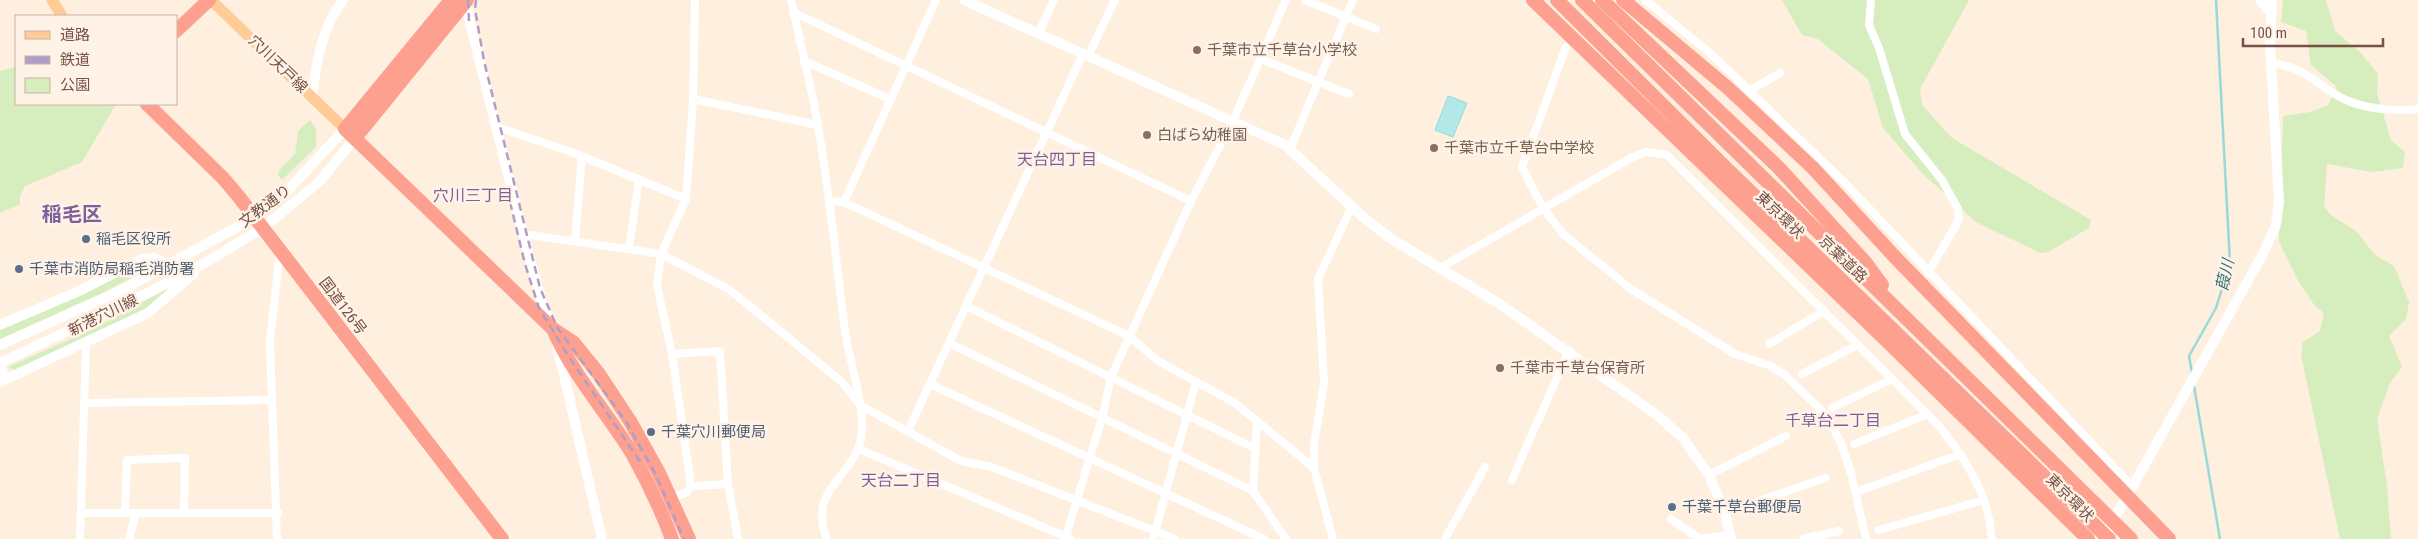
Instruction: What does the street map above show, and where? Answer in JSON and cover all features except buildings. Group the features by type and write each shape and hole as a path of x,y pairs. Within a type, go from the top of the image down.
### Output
{"highway":[{"path":"178,29 210,0"},
{"path":"350,133 451,0"},
{"path":"350,133 466,0"},
{"name":"東京環状","path":"1533,0 1889,343 2088,539"},
{"name":"京葉道路","path":"1558,0 1727,169 2109,539"},
{"name":"京葉道路","path":"1582,0 2131,539"},
{"path":"1602,0 1779,168 1865,262 1906,318"},
{"path":"1623,0 1728,88 1813,168 1893,255 2130,491 2169,539"},
{"name":"国道126号","path":"148,105 223,178 254,215 502,539"},
{"path":"350,133 553,329 573,342 599,374 647,448 689,539"},
{"path":"553,329 565,357 646,478 672,539"}],"main road":[{"path":"52,0 61,15"},
{"name":"穴川天戸線","path":"210,0 350,133"}],"street":[{"path":"312,97 316,63 320,48 343,0"},
{"path":"466,0 469,19 523,234 543,306 553,329 602,539"},
{"path":"671,499 687,492 691,486 672,354 658,297 658,280 661,254 686,199 693,99 695,0"},
{"path":"791,0 818,125 848,350 862,422 859,449 854,459 830,488 822,503 823,526 827,539"},
{"path":"844,202 936,0"},
{"path":"964,0 1285,145 1390,238 1503,306 1569,350 1658,416 1683,438 1709,475 1725,513 1731,537 1700,539 1670,520"},
{"path":"1038,34 1054,0"},
{"path":"908,431 1047,132 1115,0"},
{"path":"859,449 1067,538 1102,418 1110,377 1191,201 1233,121 1286,0"},
{"path":"1305,0 1376,29"},
{"path":"1290,150 1353,0"},
{"path":"1645,0 1709,52 1751,90 1846,184 2130,491"},
{"path":"1871,0 1869,26 1879,48 1905,134 1942,180 1958,209 1958,218 1952,232 1928,273"},
{"path":"2260,0 2270,12"},
{"path":"2103,539 2263,254 2278,214 2270,12 2272,0"},
{"path":"793,12 1191,201"},
{"path":"1566,48 1522,167 1543,208 1563,234 1631,289 1735,354 1771,366 1784,374 1826,415 1841,443 1856,492 1866,539"},
{"path":"1261,59 1349,94"},
{"path":"804,61 890,99"},
{"path":"2272,64 2285,64 2311,77 2348,101 2389,111 2418,109"},
{"path":"1751,90 1780,73"},
{"path":"693,99 818,125"},
{"path":"497,127 522,134 686,199"},
{"name":"文教通り","path":"170,264 241,225 298,181 350,133"},
{"name":"文教通り","path":"204,264 263,228 319,182 350,133"},
{"path":"1440,268 1633,157 1646,152 1667,154 1940,427 1969,464 1984,500 1992,539"},
{"path":"575,240 582,157"},
{"path":"629,249 639,179"},
{"path":"829,201 844,202 1129,336 1158,361 1235,403 1314,468"},
{"path":"1332,539 1314,468 1314,445 1324,383 1318,279 1352,206"},
{"path":"523,234 575,240 661,254 730,290 842,382 860,405 960,461 992,467 1078,500 1154,535 1175,539"},
{"path":"277,539 278,513 270,341 280,249"},
{"path":"0,325 77,292 142,259 153,258 170,264"},
{"name":"新港穴川線","path":"0,345 109,296 170,264"},
{"path":"0,364 3,381 148,313 204,264"},
{"name":"新港穴川線","path":"0,364 98,318 204,264"},
{"path":"966,306 1254,448"},
{"path":"1768,344 1824,311"},
{"path":"80,539 86,343"},
{"path":"949,343 1176,455 1254,491 1286,539"},
{"path":"1802,374 1857,345"},
{"path":"1512,480 1569,350"},
{"path":"672,354 720,351 728,484 738,539"},
{"path":"1832,408 1892,379"},
{"path":"1154,535 1196,382"},
{"path":"930,384 1264,539"},
{"path":"85,403 272,400"},
{"path":"1854,444 1928,414"},
{"path":"1254,491 1254,448 1257,422"},
{"path":"1709,475 1786,436"},
{"path":"1856,492 1961,454"},
{"path":"125,513 127,460 185,458 184,513"},
{"path":"1445,539 1485,467"},
{"path":"1725,513 1825,478"},
{"path":"691,486 728,484"},
{"path":"1880,530 1984,500"},
{"path":"82,513 278,513"},
{"path":"129,539 136,513"},
{"path":"1803,539 1839,531"}],"green space":[{"path":"1782,0 1969,0 1920,89 1922,105 1952,138 2091,220 2089,228 2048,252 2040,253 1976,222 1922,173 1883,128 1868,79 1818,39 1802,35"},
{"path":"2283,0 2326,0 2335,31 2361,53 2378,74 2377,93 2391,140 2405,152 2403,168 2372,172 2327,164 2324,207 2331,215 2357,232 2375,255 2394,266 2409,302 2406,319 2389,336 2402,367 2390,383 2377,419 2387,486 2391,539 2340,539 2301,355 2303,342 2320,331 2324,313 2315,306 2297,279 2279,241 2283,116 2311,112 2328,105 2337,87 2311,65 2306,31 2281,22"},
{"path":"15,67 15,105 115,105 82,162 25,186 20,196 20,204 0,213 0,71"},
{"path":"310,120 316,129 316,147 282,180 278,175 279,170 295,154 298,131"},
{"path":"145,262 151,263 153,266 104,292 0,339 0,329"},
{"path":"170,287 146,309 15,370 8,367 95,328"}],"water":[{"path":"1448,96 1467,103 1453,137 1435,130"}],"waterway":[{"name":"葭川","path":"2192,373 2189,356 2216,308 2230,263 2216,0"},
{"name":"葭川","path":"2194,386 2220,539"}],"railway":[{"path":"468,0 469,21"},
{"path":"476,0 475,9 484,61 540,288 557,327 627,423 656,475 684,539"},
{"path":"510,202 525,264 539,308 567,354 643,466"}],"place":[{"name":"千葉市立千草台小学校","path":"1197,50"},
{"name":"白ばら幼稚園","path":"1147,135"},
{"name":"千葉市立千草台中学校","path":"1434,148"},
{"name":"稲毛区役所","path":"86,239"},
{"name":"千葉市消防局稲毛消防署","path":"19,269"},
{"name":"千葉市千草台保育所","path":"1500,368"},
{"name":"千葉穴川郵便局","path":"651,432"},
{"name":"千葉千草台郵便局","path":"1672,507"}],"district":[{"name":"天台四丁目","path":"1057,159"},
{"name":"穴川三丁目","path":"473,195"},
{"name":"稲毛区","path":"72,214"},
{"name":"千草台二丁目","path":"1833,420"},
{"name":"天台二丁目","path":"901,480"}]}
